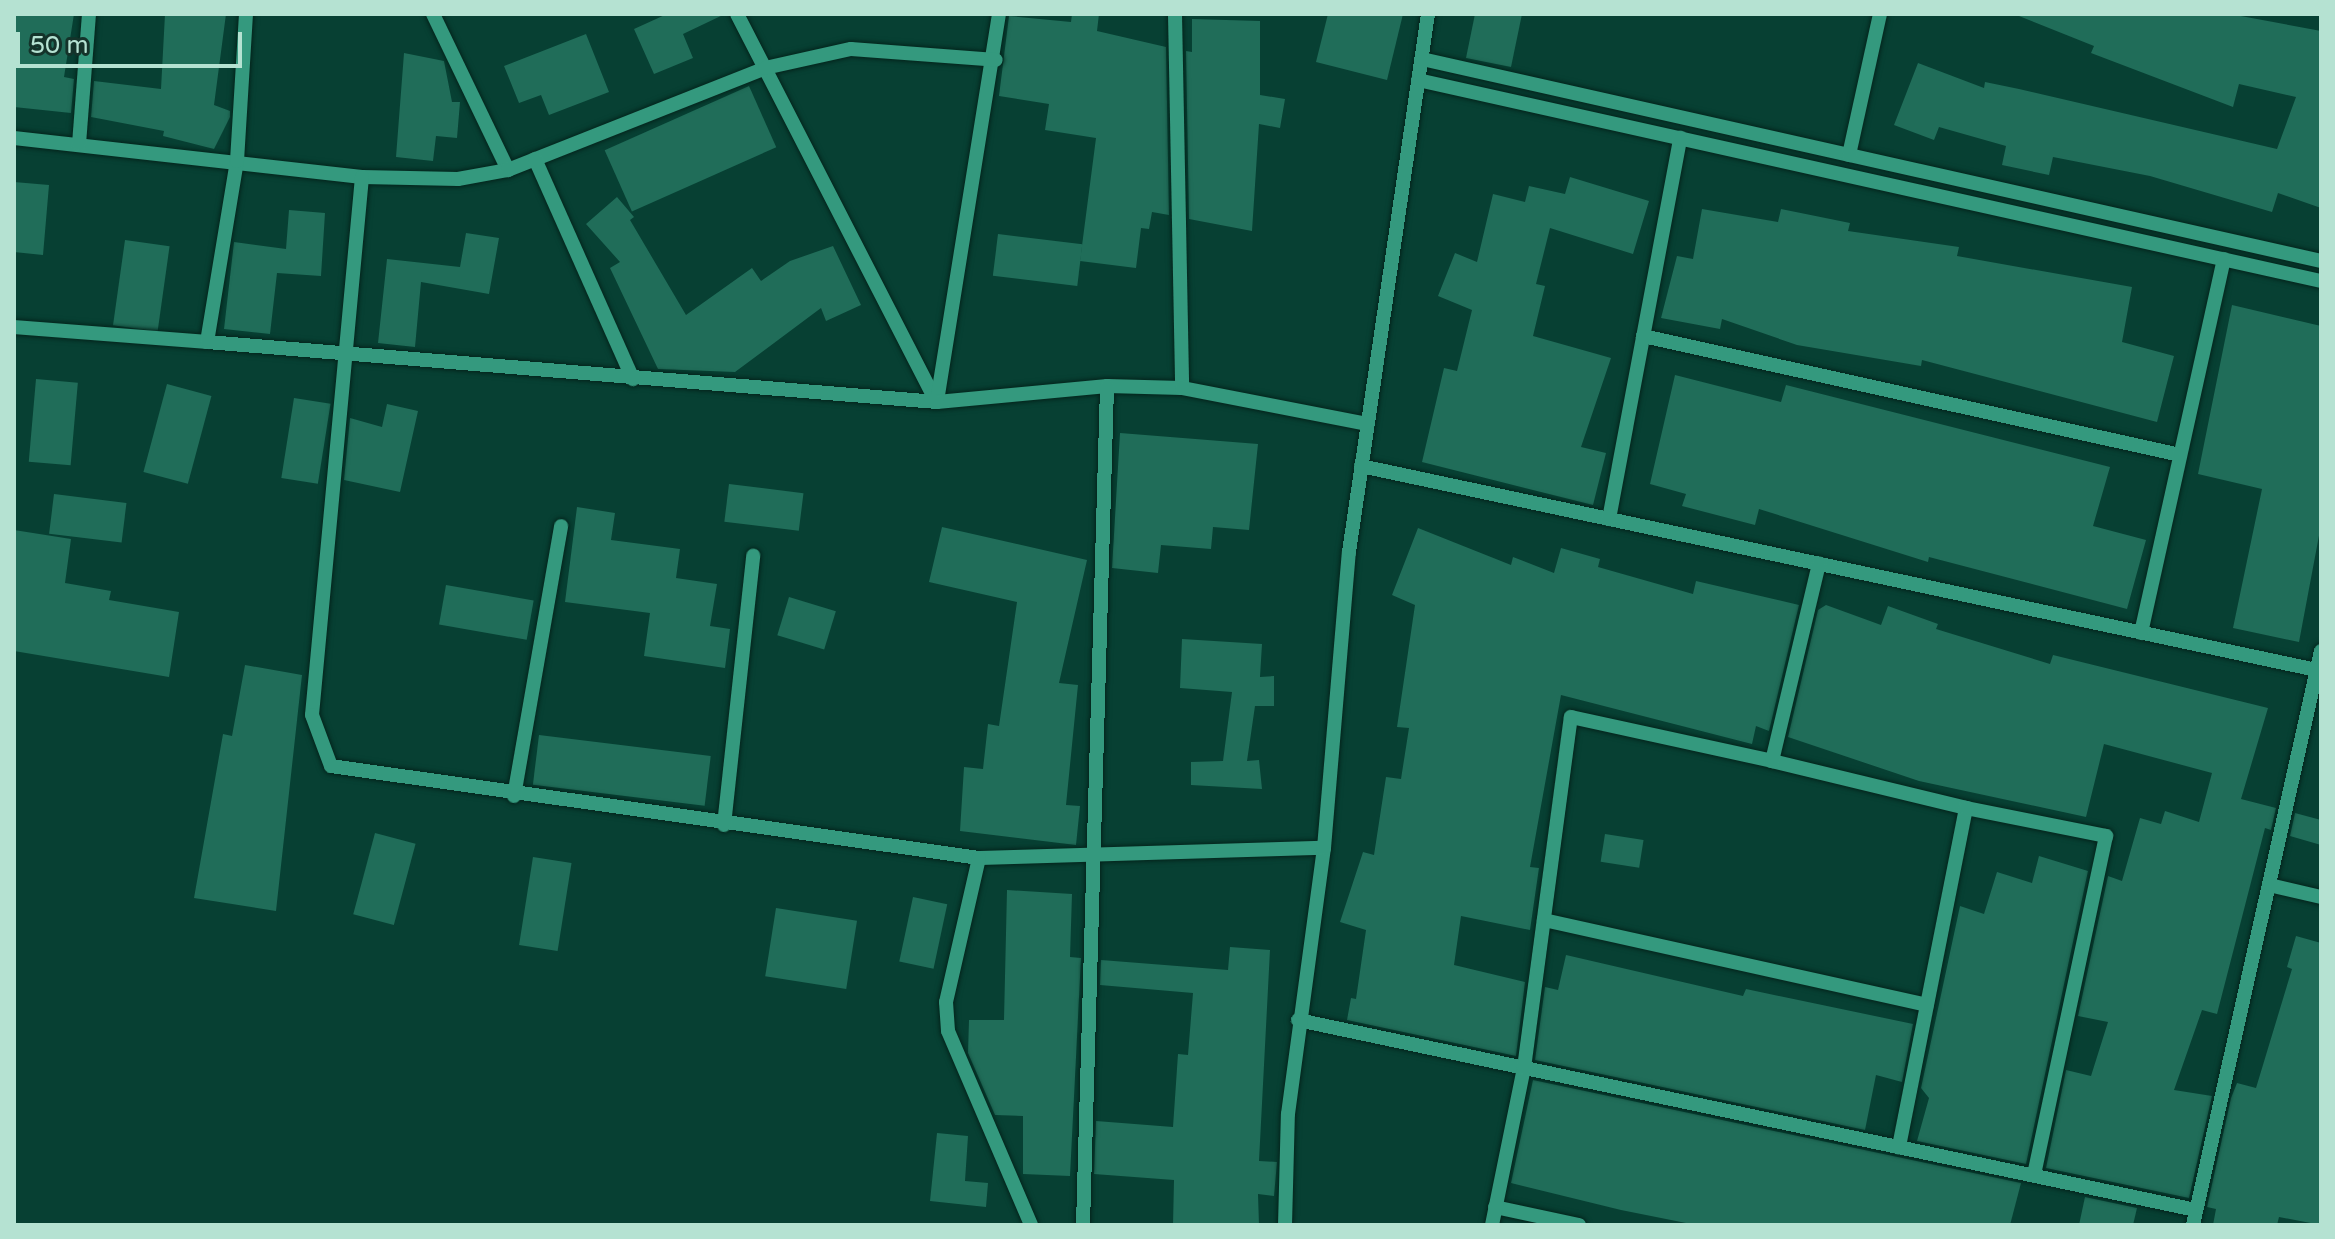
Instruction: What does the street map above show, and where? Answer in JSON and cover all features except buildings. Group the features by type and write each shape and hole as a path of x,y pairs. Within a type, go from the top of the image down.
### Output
{"street":[{"path":"79,144 89,14"},
{"path":"207,342 237,161 246,14"},
{"path":"433,14 508,170"},
{"path":"737,14 937,402"},
{"path":"937,402 996,60 999,14"},
{"path":"1175,14 1182,388"},
{"path":"1285,1225 1298,1020 1324,848 1361,466 1428,14"},
{"path":"1849,155 1880,14"},
{"path":"14,138 362,177 458,179 508,170 765,68 851,49 996,60"},
{"path":"1422,59 2321,261"},
{"path":"1418,80 2321,281"},
{"path":"1609,519 1680,138"},
{"path":"535,159 633,379"},
{"path":"362,177 348,358 312,715 324,755 331,766 514,796 979,858 1324,848"},
{"path":"2141,633 2224,259"},
{"path":"14,327 207,342 348,358 937,402 1107,386 1182,388 1368,424"},
{"path":"1643,336 2180,455"},
{"path":"1083,1225 1098,855 1107,386"},
{"path":"1361,466 2317,670"},
{"path":"514,796 561,526"},
{"path":"724,825 753,556"},
{"path":"1772,761 1819,564"},
{"path":"1298,1020 2034,1175 2194,1217 2321,651"},
{"path":"1492,1225 1524,1068 1571,717 1966,808 2106,836 2034,1175"},
{"path":"1899,1147 1966,808"},
{"path":"979,858 946,1002 948,1031 1031,1225"},
{"path":"2269,885 2321,897"},
{"path":"1544,920 1927,1005"},
{"path":"1495,1207 1579,1225"}]}
